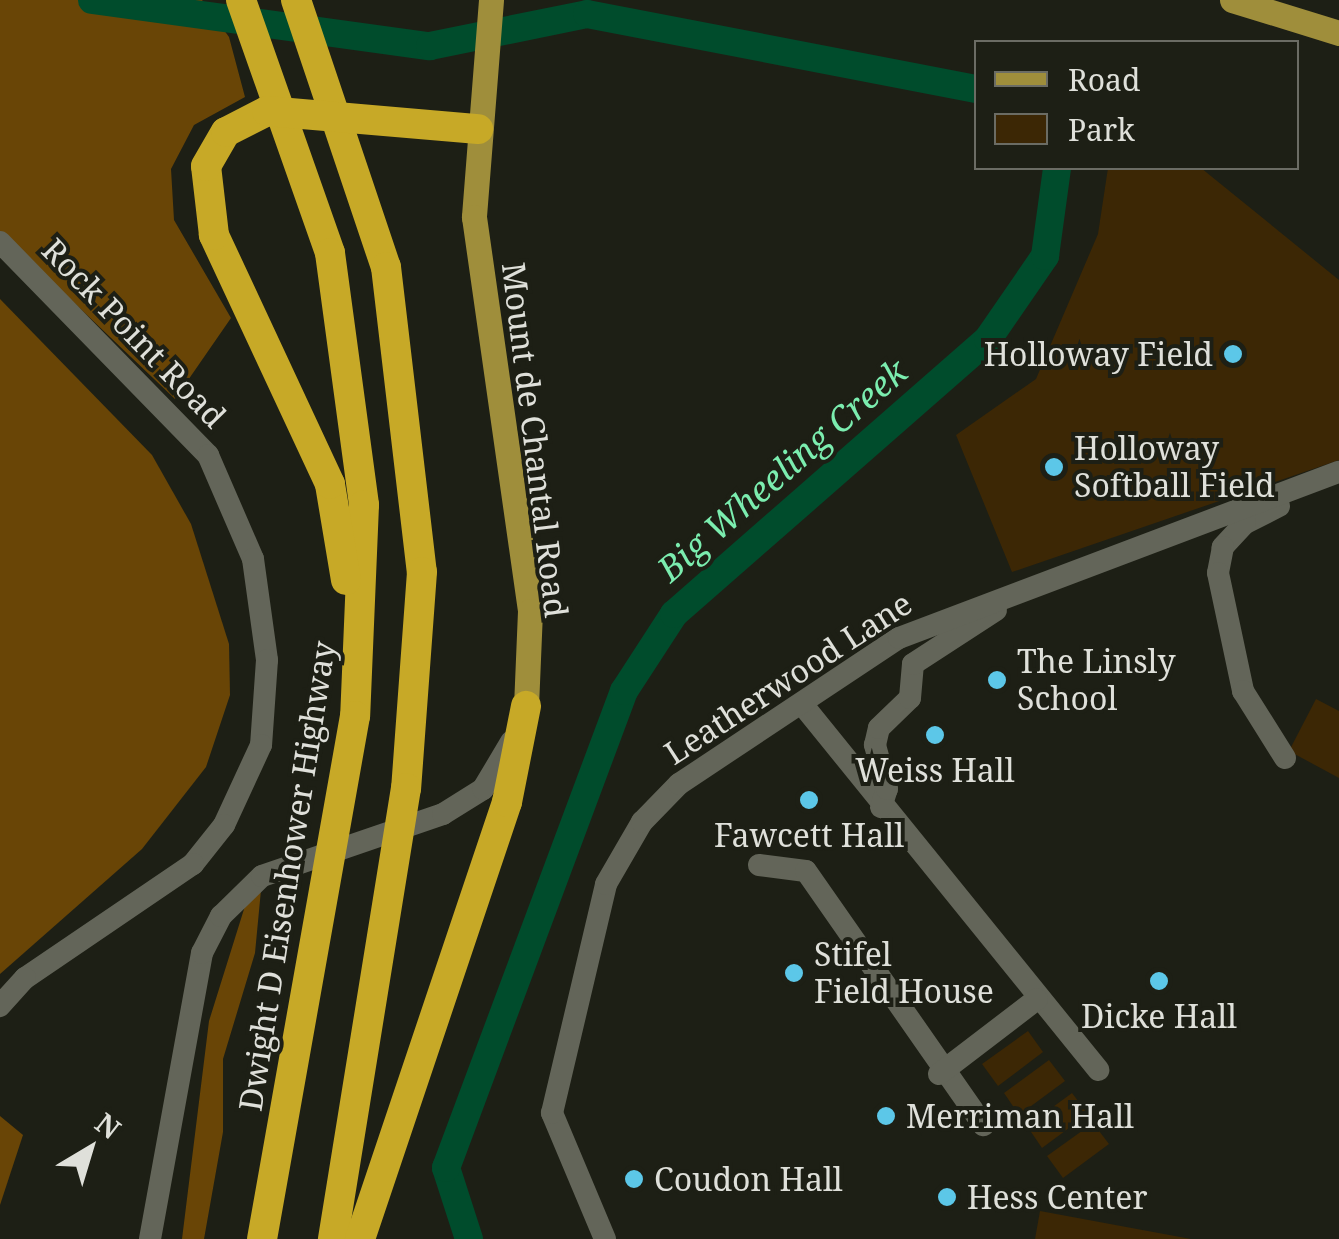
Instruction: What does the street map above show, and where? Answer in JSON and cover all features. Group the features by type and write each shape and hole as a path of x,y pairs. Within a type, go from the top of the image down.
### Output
{"highway":[{"name":"Dwight D Eisenhower Highway","path":"241,0 305,169 348,350 364,505 363,623 345,768 262,1239"},
{"path":"296,0 362,178 386,267 417,490 420,663 406,788 333,1239"},
{"path":"345,768 342,534 330,484 214,235 203,180 226,132 267,111 480,116"},
{"path":"360,1239 508,802 526,706"}],"main road":[{"name":"Mount de Chantal Road","path":"491,0 474,217 530,611 526,706"},
{"path":"1232,0 1339,33"}],"street":[{"name":"Rock Point Road","path":"0,242 178,414 208,455 252,559 267,660 260,745 224,826 192,864 25,978 0,1006"},
{"name":"Leatherwood Lane","path":"605,1239 552,1113 606,884 642,822 679,784 899,638 1046,580 1339,475"},
{"path":"1285,758 1243,691 1221,560 1245,523 1339,475"},
{"path":"881,806 880,728 910,698 918,656 1046,580"},
{"path":"802,704 1098,1070"},
{"name":"Mount de Chantal Road","path":"150,1239 202,953 221,916 262,876 444,814 483,789 526,706"},
{"path":"758,865 806,871 940,1074 983,1125"},
{"path":"940,1074 1038,999"}],"green space":[{"path":"1108,170 1203,170 1339,280 1339,460 1012,572 956,435 1036,379 1098,234"},
{"path":"1316,699 1339,711 1339,778 1289,751"},
{"path":"1028,1031 1043,1052 998,1086 982,1064"},
{"path":"1049,1060 1065,1081 1019,1115 1004,1093"},
{"path":"1072,1093 1088,1114 1042,1148 1027,1126"},
{"path":"1093,1123 1109,1144 1063,1178 1047,1156"},
{"path":"1040,1211 1191,1239 1035,1239"}],"shaded area":[{"path":"0,0 202,0 229,37 245,97 194,125 171,169 174,220 231,318 175,399 0,232"},
{"path":"0,299 152,455 191,524 229,644 230,695 206,767 142,849 0,974"},
{"path":"250,890 261,890 255,953 223,1059 223,1132 204,1239 182,1239 209,1021"},
{"path":"0,1116 23,1135 0,1205"}],"waterway":[{"name":"Big Wheeling Creek","path":"92,0 430,46 587,14 974,89"},
{"name":"Big Wheeling Creek","path":"469,1239 446,1168 624,691 674,614 988,339 1045,256 1057,170"}],"place":[{"name":"Holloway Field","path":"1233,354"},
{"name":"Holloway Softball Field","path":"1054,467"},
{"name":"The Linsly School","path":"997,680"},
{"name":"Weiss Hall","path":"935,735"},
{"name":"Fawcett Hall","path":"809,800"},
{"name":"Stifel Field House","path":"794,973"},
{"name":"Dicke Hall","path":"1159,981"},
{"name":"Merriman Hall","path":"886,1116"},
{"name":"Coudon Hall","path":"634,1179"},
{"name":"Hess Center","path":"947,1197"}]}
